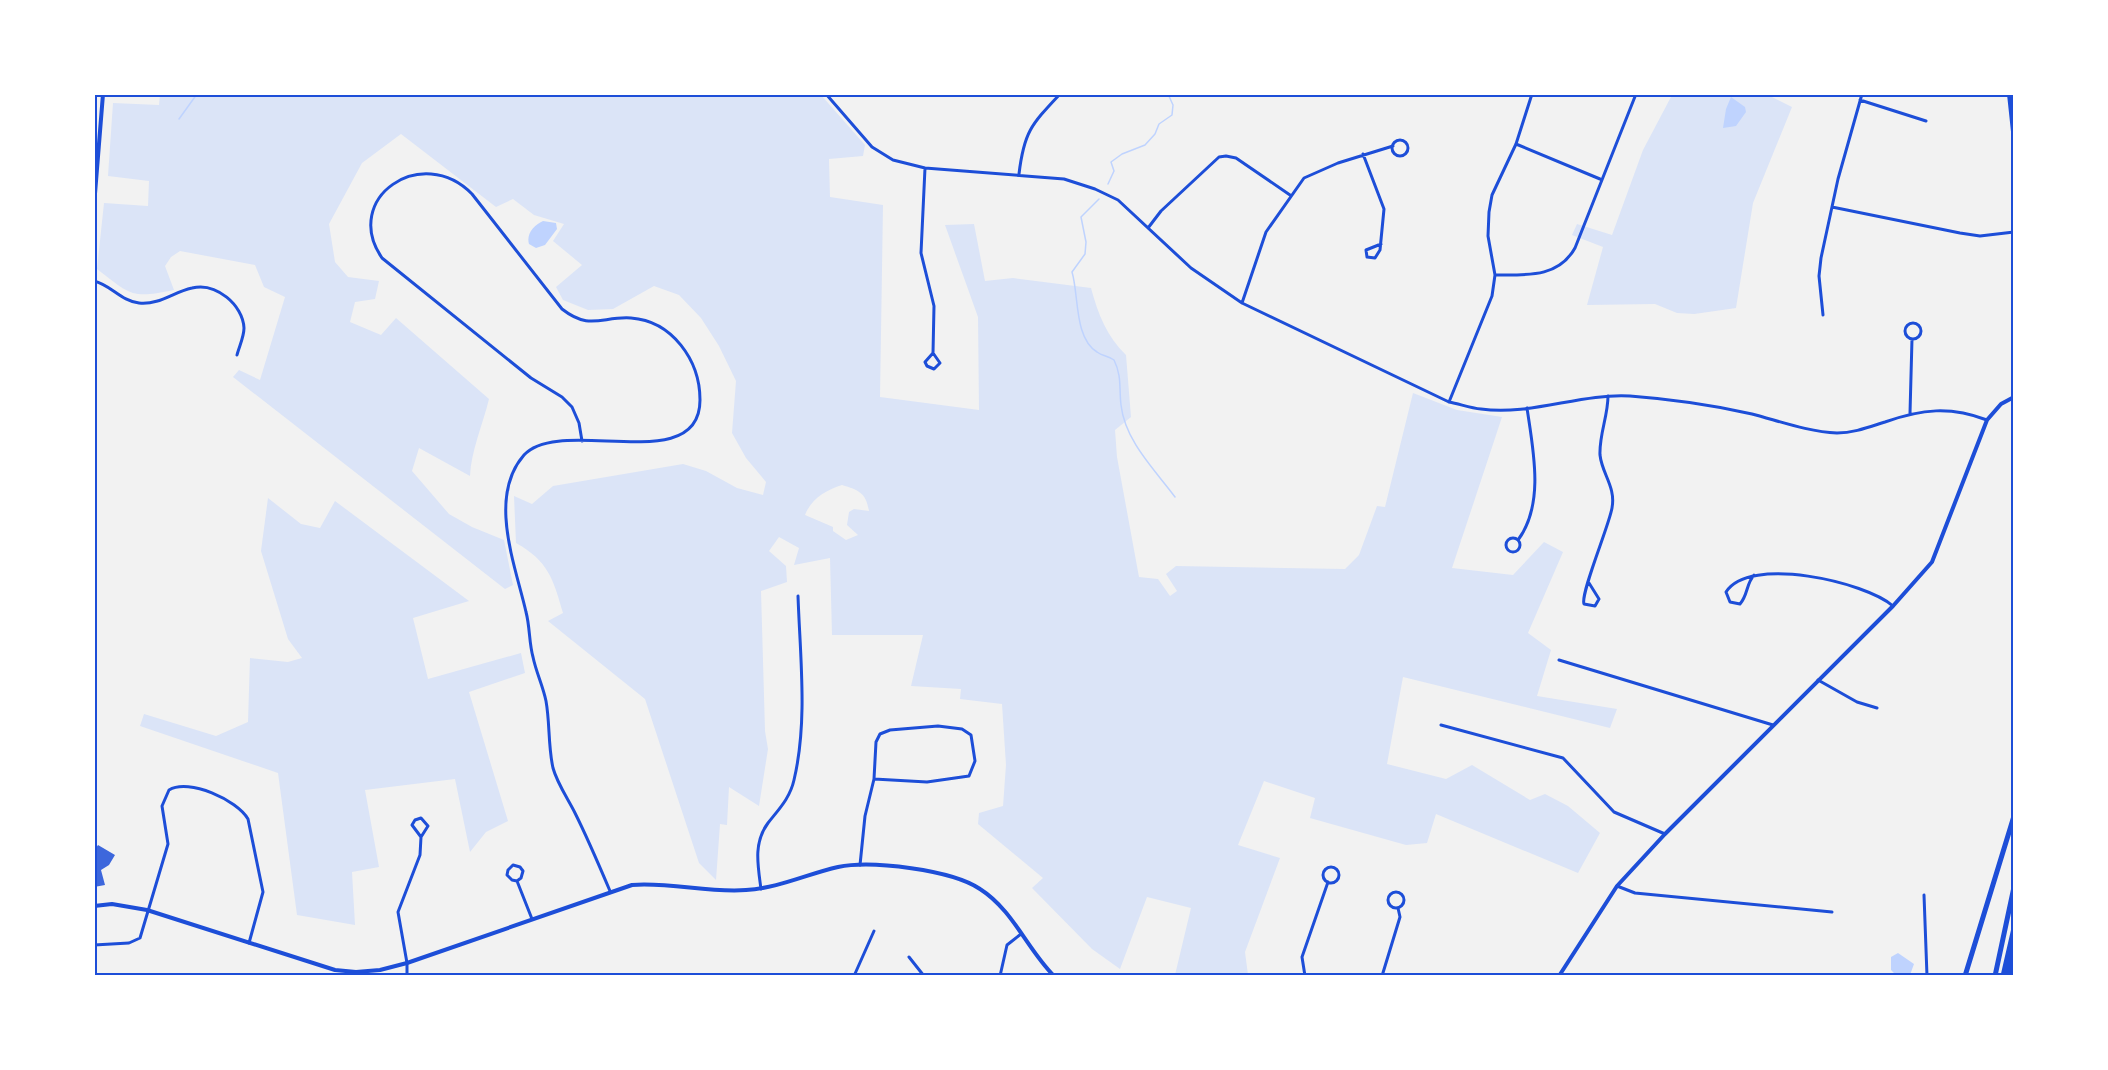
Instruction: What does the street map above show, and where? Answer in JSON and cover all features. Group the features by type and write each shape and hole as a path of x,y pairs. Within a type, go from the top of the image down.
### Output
{"highway":[{"path":"1965,975 2013,816"},
{"path":"1995,975 2013,887"},
{"path":"2006,975 2013,928"},
{"path":"2006,975 2013,948"}],"main road":[{"path":"94,207 103,94"},
{"path":"2009,94 2013,141"},
{"path":"1559,975 1617,886 1665,834 1893,606 1932,562 1987,420 2001,404 2013,397"},
{"path":"94,906 112,904 147,910 335,970 356,972 380,970 407,963 632,885 657,883 719,890 761,889 827,870 860,865 944,874 963,879 993,899 1054,975"}],"street":[{"path":"826,94 872,147 893,159 925,168 1019,174 1064,180 1095,189 1118,200 1191,268 1242,303 1449,402 1482,410 1527,408 1608,396 1632,396 1735,410 1828,432 1858,431 1910,413 1944,409 1967,413 1987,420"},
{"path":"1019,174 1022,143 1040,114 1060,94"},
{"path":"1449,402 1485,320 1492,296 1495,275 1488,236 1492,195 1516,144 1532,94"},
{"path":"1495,275 1554,270 1567,262 1575,248 1636,94"},
{"path":"1823,315 1819,276 1832,207 1862,94"},
{"path":"1860,100 1926,121"},
{"path":"1242,303 1266,232 1304,178 1314,171 1393,146 1396,142 1403,141 1408,146 1408,151 1403,156 1398,156 1393,151 1393,146"},
{"path":"1516,144 1601,179"},
{"path":"1363,154 1384,209 1380,244 1377,257 1367,257 1366,250 1380,244"},
{"path":"1148,228 1161,211 1219,157 1236,158 1290,195"},
{"path":"925,168 921,254 934,306 933,353 925,362 929,368 934,369 938,367 940,360 933,353"},
{"path":"582,441 579,422 572,407 562,397 531,378 382,258 373,236 372,217 378,201 391,184 418,173 449,177 472,194 556,303 568,314 593,322 634,319 672,335 685,348 698,384 700,400 697,415 688,430 678,437 665,440 543,443 524,455 512,482 506,522 527,615 533,658 546,700 553,770 610,891"},
{"path":"1832,207 1980,236 2013,232"},
{"path":"94,281 101,283 121,297 137,303 158,302 192,287 217,291 230,298 241,316 244,328 237,355"},
{"path":"1910,324 1915,324 1919,327 1920,334 1912,339 1907,337 1905,330 1910,324"},
{"path":"1910,413 1912,339"},
{"path":"1589,583 1599,599 1598,604 1591,607 1582,601 1613,506 1611,483 1600,459 1608,396"},
{"path":"1518,540 1508,540 1507,550 1518,550 1518,540 1526,529 1532,507 1535,478 1534,454 1527,408"},
{"path":"1754,575 1747,583 1744,599 1740,604 1730,602 1726,592 1728,588 1739,580 1754,575 1813,576 1881,595 1893,606"},
{"path":"761,889 757,862 761,836 790,793 794,778 801,696 798,596"},
{"path":"1558,660 1773,725"},
{"path":"1818,680 1857,702 1877,708"},
{"path":"1441,725 1563,758 1614,812 1665,834"},
{"path":"860,865 864,816 874,779 876,742 884,732 938,726 962,729 973,739 975,768 964,778 907,783 874,779"},
{"path":"94,945 139,940 168,844 162,806 166,793 174,787 185,786 225,798 241,809 248,819 263,886 263,897 249,943"},
{"path":"406,975 407,963 398,912 420,855 421,837 428,826 427,822 421,818 415,820 412,825 421,837"},
{"path":"513,865 523,871 521,878 517,880 510,879 507,875 513,865"},
{"path":"1305,975 1302,957 1328,882 1338,878 1334,868 1324,871 1324,878 1328,882"},
{"path":"517,880 532,919"},
{"path":"1617,886 1635,893 1832,912"},
{"path":"1382,975 1400,917 1398,908 1403,900 1401,895 1394,893 1388,902 1391,906 1398,908"},
{"path":"1924,895 1927,975"},
{"path":"854,975 874,931"},
{"path":"1000,975 1007,945 1021,934"},
{"path":"909,957 924,975"}],"shaded area":[{"path":"160,94 821,95 865,145 863,156 829,159 830,197 883,205 880,397 979,410 978,317 945,225 974,224 985,281 1013,278 1091,288 1104,324 1126,355 1131,417 1115,430 1117,457 1139,577 1158,579 1170,596 1177,591 1166,574 1176,566 1345,569 1359,555 1377,506 1385,507 1413,393 1457,410 1502,417 1452,568 1513,575 1544,542 1563,552 1528,633 1551,650 1537,696 1617,709 1610,728 1403,677 1387,764 1446,779 1472,765 1530,800 1545,794 1568,806 1600,833 1578,873 1436,814 1427,843 1406,845 1310,818 1315,798 1264,781 1238,845 1280,858 1245,952 1248,975 1175,975 1191,908 1147,897 1120,969 1092,949 1032,888 1043,878 978,824 979,813 1003,806 1006,765 1002,704 960,699 961,689 911,686 923,635 832,635 830,558 794,565 799,548 779,537 769,551 786,566 787,582 761,591 765,731 768,749 759,806 729,787 727,825 720,824 716,880 699,863 645,699 548,621 563,613 548,572 535,557 516,543 514,496 532,504 553,486 683,464 706,471 737,488 763,495 766,482 746,458 732,433 736,381 719,346 701,318 679,295 654,286 613,309 588,310 563,300 556,287 582,265 553,241 564,224 534,215 513,199 496,207 401,134 362,163 329,224 335,262 348,277 379,281 375,299 355,302 350,322 381,335 396,318 489,399 475,447 470,476 419,448 412,471 449,514 472,527 504,540 513,585 505,589 233,377 239,370 260,380 285,297 264,287 255,265 180,251 171,257 165,266 174,290 149,294 132,293 117,285 97,269 104,203 148,206 149,181 108,176 113,103 159,105","holes":["842,485 864,496 869,511 854,509 849,512 847,525 858,535 846,540 833,531 833,527 805,515 815,500 825,492"]},
{"path":"1672,95 1768,95 1792,107 1753,203 1736,308 1694,314 1677,313 1655,304 1587,305 1603,247 1572,235 1577,224 1612,235 1643,150"},
{"path":"268,498 301,524 320,528 335,501 469,601 413,618 428,679 521,653 525,673 469,692 508,821 486,832 470,852 455,779 365,790 379,867 352,872 355,925 297,915 278,773 140,726 144,714 216,736 248,722 250,658 288,662 302,658 288,639 261,551"}],"water":[{"path":"1731,97 1745,107 1746,112 1736,126 1723,128 1726,109"},
{"path":"543,221 556,223 557,229 545,245 536,248 529,244 528,240 534,227"},
{"path":"1898,953 1914,964 1910,975 1896,975 1891,970 1891,957"}],"building":[{"path":"98,845 115,855 109,865 101,870 105,885 94,887 94,851"}],"waterway":[{"path":"179,119 197,94"},
{"path":"1108,184 1114,171 1111,162 1122,154 1145,145 1155,134 1159,124 1172,115 1173,105 1168,94"},
{"path":"1099,199 1081,217 1086,242 1085,254 1072,272 1081,327 1090,345 1099,353 1114,360 1119,377 1121,405 1128,431 1142,454 1175,497"}]}
